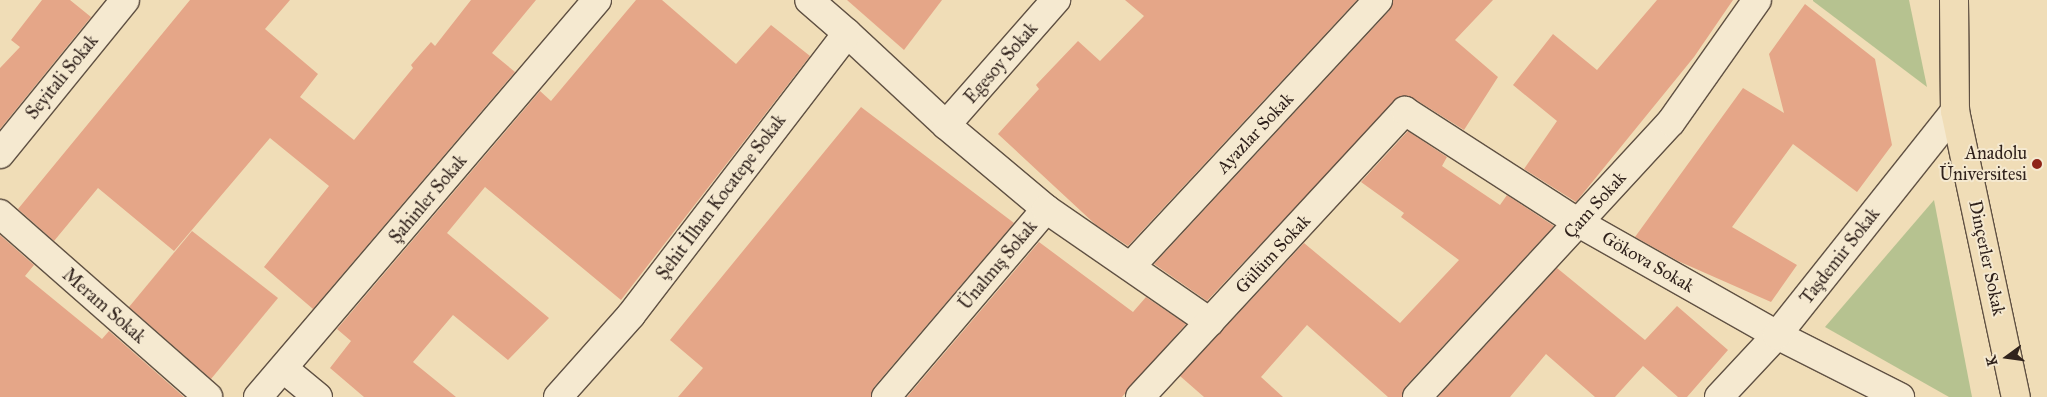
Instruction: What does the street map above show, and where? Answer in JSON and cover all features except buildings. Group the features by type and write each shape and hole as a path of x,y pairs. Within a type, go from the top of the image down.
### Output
{"main road":[{"name":"Dinçerler Sokak","path":"1954,0 1955,111 2016,397"}],"street":[{"name":"Şahinler Sokak","path":"258,397 284,369 597,0"},
{"path":"809,0 847,33"},
{"name":"Egesoy Sokak","path":"946,125 1056,0"},
{"name":"Ayazlar Sokak","path":"1131,266 1378,0"},
{"name":"Çam Sokak","path":"1417,397 1671,122 1757,0"},
{"name":"Seyitali Sokak","path":"0,154 121,2"},
{"name":"Ünalmış Sokak","path":"847,33 946,125 1046,208 886,397"},
{"name":"Şehit İlhan Kocatepe Sokak","path":"558,397 631,315 847,33"},
{"name":"Gökova Sokak","path":"1405,111 1579,223 1777,335 1900,397"},
{"name":"Gülüm Sokak","path":"1140,397 1405,111"},
{"name":"Taşdemir Sokak","path":"1719,397 1777,335 1955,111"},
{"path":"1046,208 1210,322"},
{"name":"Meram Sokak","path":"0,214 208,397"},
{"path":"284,369 318,397"}],"green space":[{"path":"1813,0 1909,0 1927,87 1813,1"},
{"path":"1934,200 1972,397 1949,397 1825,327"}],"place":[{"name":"Anadolu Üniversitesi","path":"2037,164"}]}
